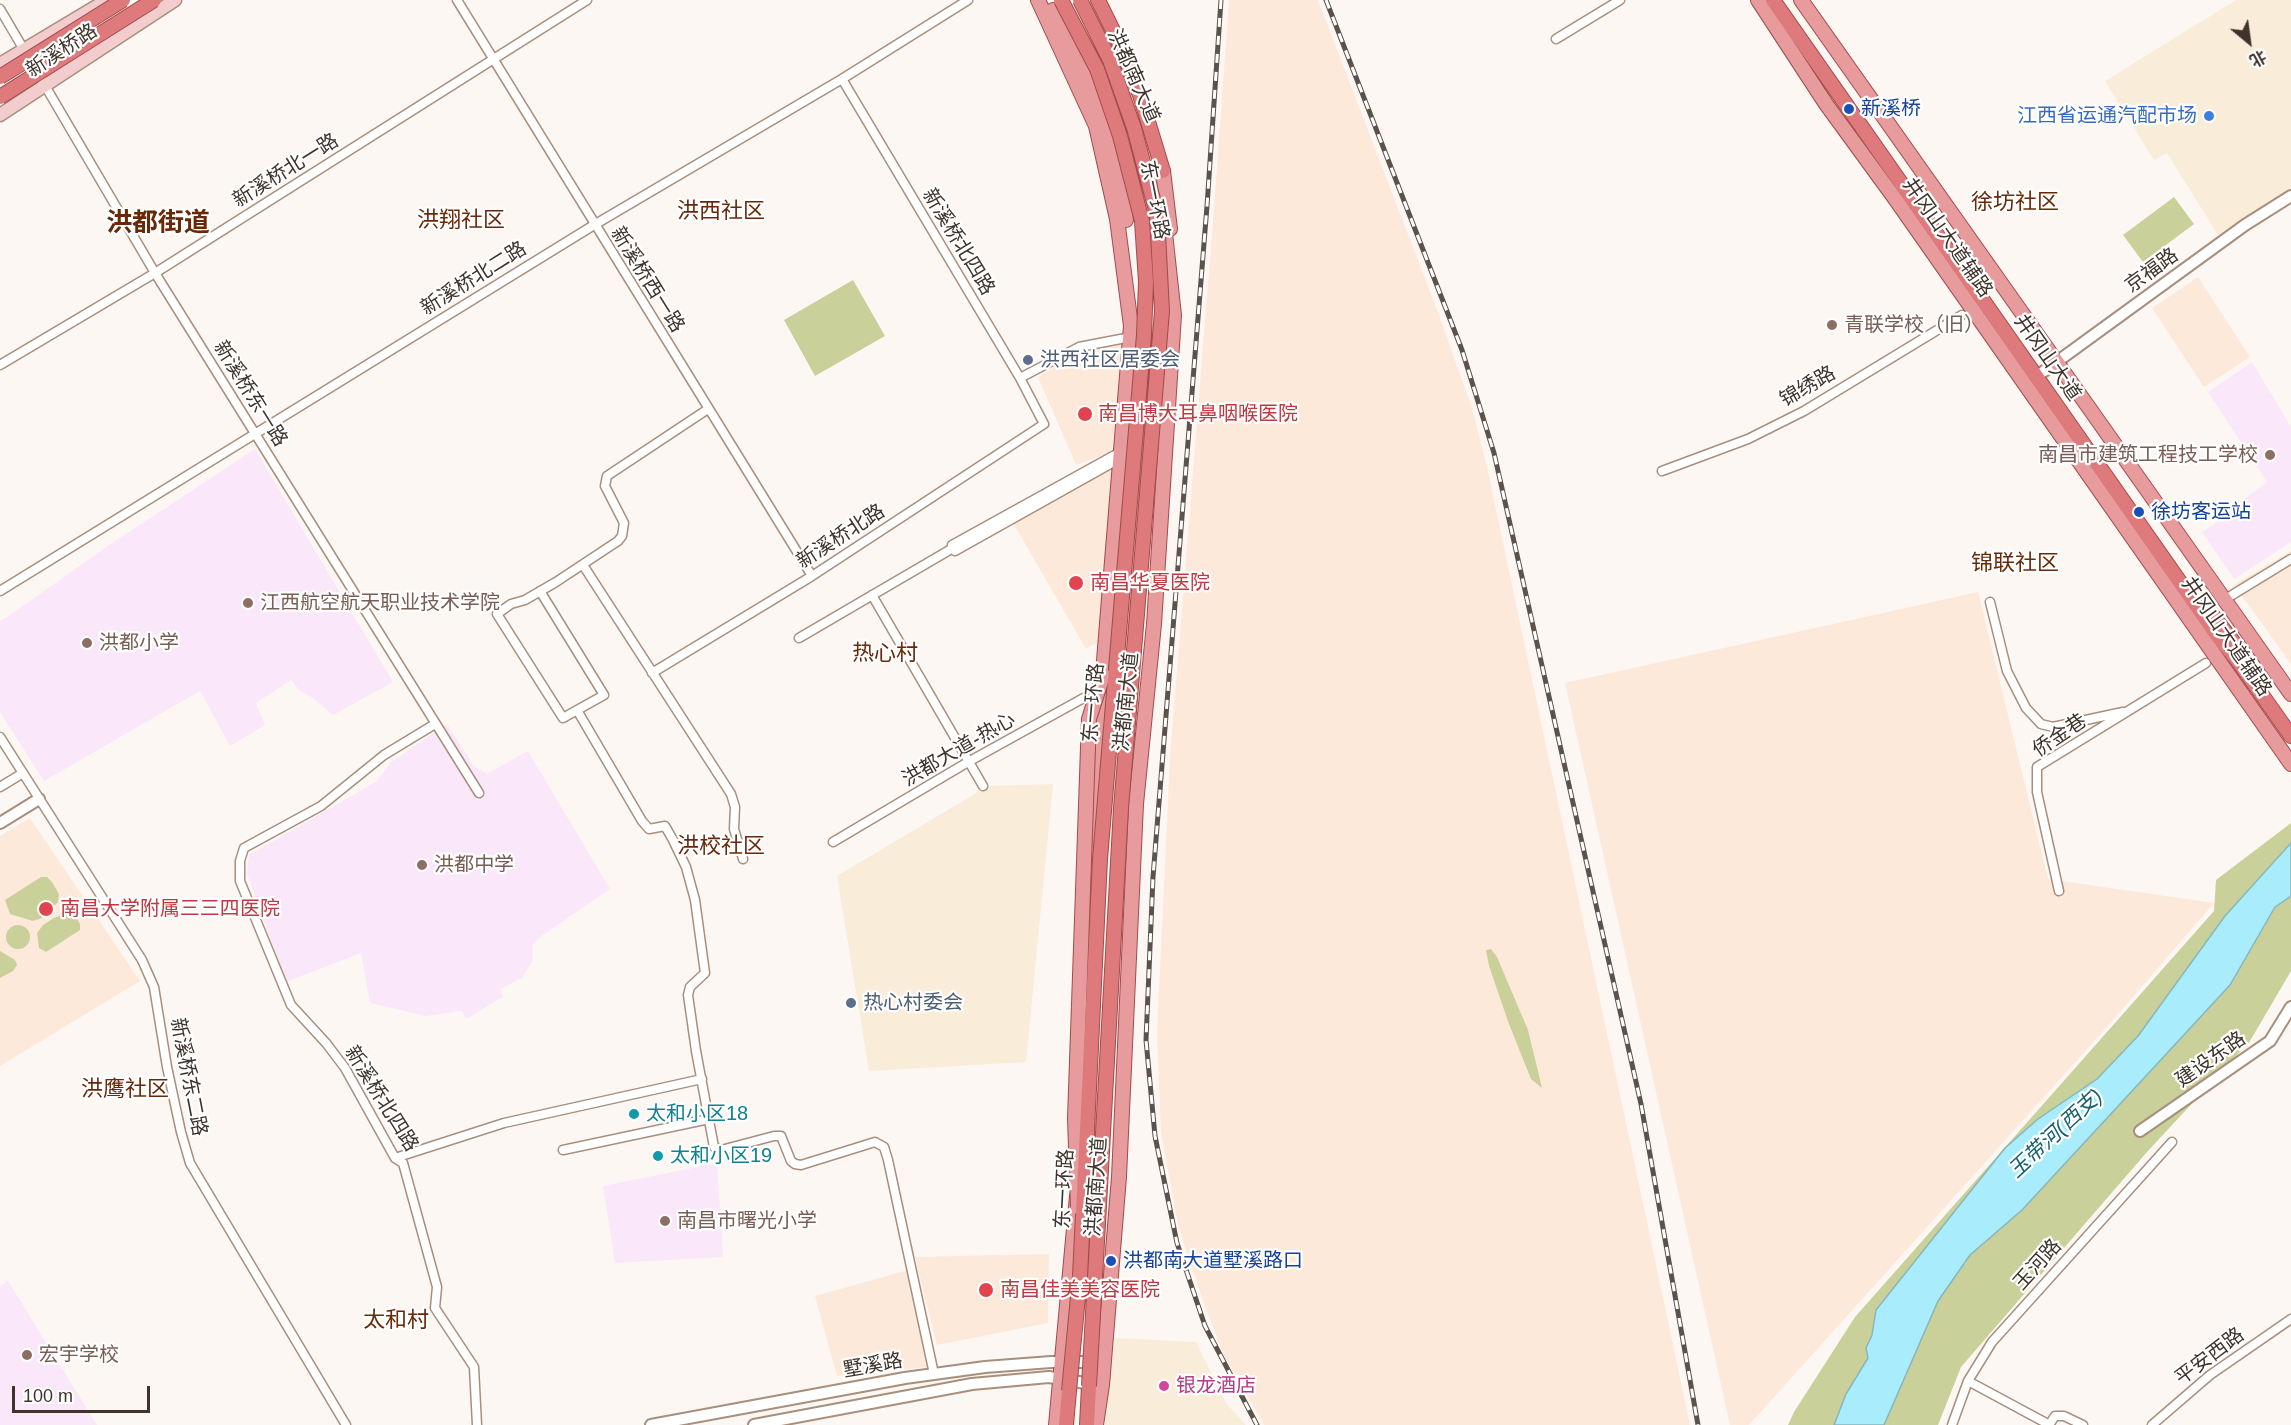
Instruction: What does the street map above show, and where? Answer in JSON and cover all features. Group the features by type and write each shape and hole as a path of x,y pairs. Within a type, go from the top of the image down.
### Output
{"highway":[{"path":"0,77 123,0"},
{"path":"0,97 154,0"},
{"name":"东一环路","path":"1061,0 1097,69 1120,136 1142,221 1146,282 1144,335 1100,860 1080,1276 1066,1425"},
{"name":"东一环路","path":"1080,0 1110,60 1134,128 1157,214 1162,311 1121,808 1095,1309 1086,1425"},
{"path":"1098,0 1121,47 1140,95 1163,171"},
{"name":"井冈山大道","path":"1773,0 2039,375 2291,723"},
{"name":"井冈山大道","path":"1783,0 2217,635 2291,736"}],"main road":[{"name":"新溪桥路","path":"0,64 107,0"},
{"name":"新溪桥路","path":"0,115 175,0"},
{"name":"洪都南大道","path":"1038,0 1096,126 1117,219 1131,332 1102,681 1081,1149 1056,1425"},
{"path":"1048,0 1076,55 1106,124 1119,182 1133,267 1131,332"},
{"name":"洪都南大道","path":"1074,0 1134,118 1165,233 1174,315 1154,624 1136,804 1119,1177 1102,1385 1096,1425"},
{"name":"井冈山大道辅路","path":"1758,0 1826,104 1949,274 2291,764"},
{"name":"井冈山大道辅路","path":"1801,0 2291,694"},
{"path":"1163,171 1170,224 1174,315"},
{"path":"1080,1276 1075,1118 1089,719 1102,681"}],"street":[{"name":"新溪桥西一路","path":"457,0 812,576"},
{"name":"新溪桥北一路","path":"0,365 155,273 587,0"},
{"name":"新溪桥北二路","path":"0,591 594,225 842,79 957,3 968,0"},
{"path":"1556,39 1620,0"},
{"name":"新溪桥东一路","path":"0,9 155,273 479,793"},
{"name":"新溪桥北四路","path":"842,79 1020,378 1044,424"},
{"name":"京福路","path":"2039,375 2245,225 2291,196"},
{"name":"锦绣路","path":"1662,471 1748,439 1804,411 1962,315"},
{"path":"1020,378 1079,347 1131,332"},
{"path":"540,591 604,695 563,718 497,614 511,604 525,600 610,548 622,536 624,523 605,486 609,474 708,409"},
{"name":"新溪桥北路","path":"652,673 812,576 1044,424"},
{"path":"799,638 953,548 952,545 1121,454"},
{"path":"2224,600 2291,559"},
{"path":"583,565 731,794 735,807 734,829 743,859"},
{"path":"872,595 982,786"},
{"path":"1990,602 2007,671 2026,708 2041,724 2053,727 2130,710"},
{"name":"侨金巷","path":"2059,891 2037,792 2037,767 2206,663"},
{"name":"洪都大道-热心","path":"833,842 1102,681"},
{"path":"577,710 642,821 649,829 664,826 686,867 695,900 705,973 690,987 688,995 712,1143 717,1150 774,1136 781,1137 791,1161 801,1165 875,1142 884,1147 934,1374"},
{"name":"新溪桥北四路","path":"435,724 384,755 321,806 244,848 240,861 240,881 291,1005 326,1043 345,1068 395,1158 403,1163 437,1287 435,1308 474,1367 477,1425"},
{"name":"新溪桥东二路","path":"0,737 142,960 154,987 181,1132 195,1172 346,1425"},
{"path":"0,787 23,773"},
{"path":"0,823 39,798"},
{"name":"建设东路","path":"2140,1131 2270,1041 2291,1007"},
{"path":"395,1158 504,1123 702,1079"},
{"path":"563,1150 709,1119"},
{"name":"玉河路","path":"1952,1425 1968,1381 1992,1342 2172,1142"},
{"name":"平安西路","path":"2152,1425 2210,1375 2291,1319"},
{"name":"墅溪路","path":"651,1425 985,1366 1104,1362"},
{"name":"墅溪路","path":"754,1425 972,1384 1049,1377 1102,1385"},
{"path":"1968,1381 2048,1425 2055,1416 2064,1416 2083,1425"}],"shaded area":[{"path":"1229,0 1318,0 1439,315 1472,408 1487,467 1690,1425 1264,1425 1224,1356 1179,1229 1161,1133 1157,1033 1170,758"},
{"name":"江西省运通汽配市场","path":"2236,0 2291,0 2291,199 2287,193 2218,235 2167,153 2154,160 2105,81"},
{"path":"2198,277 2250,357 2204,387 2152,308"},
{"name":"南昌博大耳鼻咽喉医院","path":"1122,344 1112,452 1076,465 1038,377 1079,353"},
{"name":"南昌市建筑工程技工学校","path":"2252,362 2291,427 2291,542 2234,579 2202,532 2247,503 2244,499 2267,482 2208,392"},
{"path":"255,449 393,682 333,715 313,698 300,691 291,680 256,703 265,725 230,746 200,691 44,781 0,712 0,622 112,543"},
{"name":"南昌华夏医院","path":"1115,467 1098,642 1086,649 1013,523"},
{"name":"徐坊客运站","path":"2291,551 2291,664 2234,585"},
{"path":"1978,592 2048,879 2214,903 2106,1028 1749,1425 1730,1425 1565,683"},
{"name":"洪都中学","path":"447,724 474,766 487,774 528,751 610,889 540,937 533,945 533,960 522,978 500,989 503,997 466,1019 462,1011 426,1016 370,1003 361,953 286,982 247,874 249,855 377,781 391,762"},
{"path":"1053,784 1026,1062 869,1071 837,876 988,786"},
{"name":"南昌大学附属三三四医院","path":"30,818 140,981 0,1066 0,836"},
{"name":"南昌市曙光小学","path":"717,1163 723,1257 615,1263 603,1186"},
{"name":"南昌佳美美容医院","path":"1049,1254 1048,1323 937,1345 915,1257"},
{"path":"908,1270 927,1367 837,1376 815,1296"},
{"name":"宏宇学校","path":"8,1281 97,1425 0,1425 0,1286"},
{"name":"银龙酒店","path":"1115,1338 1196,1342 1226,1403 1246,1425 1105,1425"}],"green space":[{"path":"2174,197 2194,224 2143,262 2123,235"},
{"path":"853,280 885,336 815,376 784,320"},
{"path":"2291,823 2291,971 2250,1041 2147,1152 1961,1367 1938,1425 1788,1425 1855,1317 2214,911 2216,880"},
{"path":"41,877 47,877 52,882 59,894 58,902 42,918 33,921 10,914 5,900"},
{"path":"69,912 74,914 80,924 80,930 46,952 39,948 37,933 43,925"},
{"path":"18,925 23,926 29,932 29,942 23,948 18,949 13,948 7,942 6,937 7,932 13,926"},
{"path":"1491,949 1497,957 1528,1030 1542,1088 1531,1079 1509,1024 1489,966 1486,950"},
{"path":"0,951 15,960 17,965 13,971 0,978"}],"water":[{"name":"玉带河(西支)","path":"2291,843 2291,896 2275,907 2230,985 2022,1210 1970,1255 1938,1301 1884,1425 1834,1425 1846,1394 1868,1358 1866,1348 1872,1335 1876,1310 2005,1148 2038,1119 2097,1079 2138,1036 2225,916"}],"railway":[{"path":"1221,0 1207,206 1153,877 1146,1040 1155,1136 1177,1243 1205,1326 1257,1425"},
{"path":"1326,0 1462,350 1494,453 1641,1104 1698,1425"}],"place":[{"name":"新溪桥","path":"1849,109"},
{"name":"江西省运通汽配市场","path":"2209,116"},
{"name":"青联学校（旧）","path":"1832,325"},
{"name":"洪西社区居委会","path":"1028,360"},
{"name":"南昌博大耳鼻咽喉医院","path":"1085,414"},
{"name":"南昌市建筑工程技工学校","path":"2270,455"},
{"name":"徐坊客运站","path":"2139,512"},
{"name":"南昌华夏医院","path":"1076,583"},
{"name":"江西航空航天职业技术学院","path":"248,603"},
{"name":"洪都小学","path":"87,643"},
{"name":"洪都中学","path":"422,865"},
{"name":"南昌大学附属三三四医院","path":"46,909"},
{"name":"热心村委会","path":"851,1003"},
{"name":"太和小区18","path":"634,1114"},
{"name":"太和小区19","path":"658,1156"},
{"name":"南昌市曙光小学","path":"665,1221"},
{"name":"洪都南大道墅溪路口","path":"1111,1261"},
{"name":"南昌佳美美容医院","path":"986,1290"},
{"name":"宏宇学校","path":"27,1355"},
{"name":"银龙酒店","path":"1164,1386"}],"district":[{"name":"徐坊社区","path":"2015,203"},
{"name":"洪西社区","path":"721,212"},
{"name":"洪翔社区","path":"461,221"},
{"name":"洪都街道","path":"158,224"},
{"name":"锦联社区","path":"2015,564"},
{"name":"热心村","path":"885,654"},
{"name":"洪校社区","path":"721,847"},
{"name":"洪鹰社区","path":"125,1090"},
{"name":"太和村","path":"396,1321"}]}
